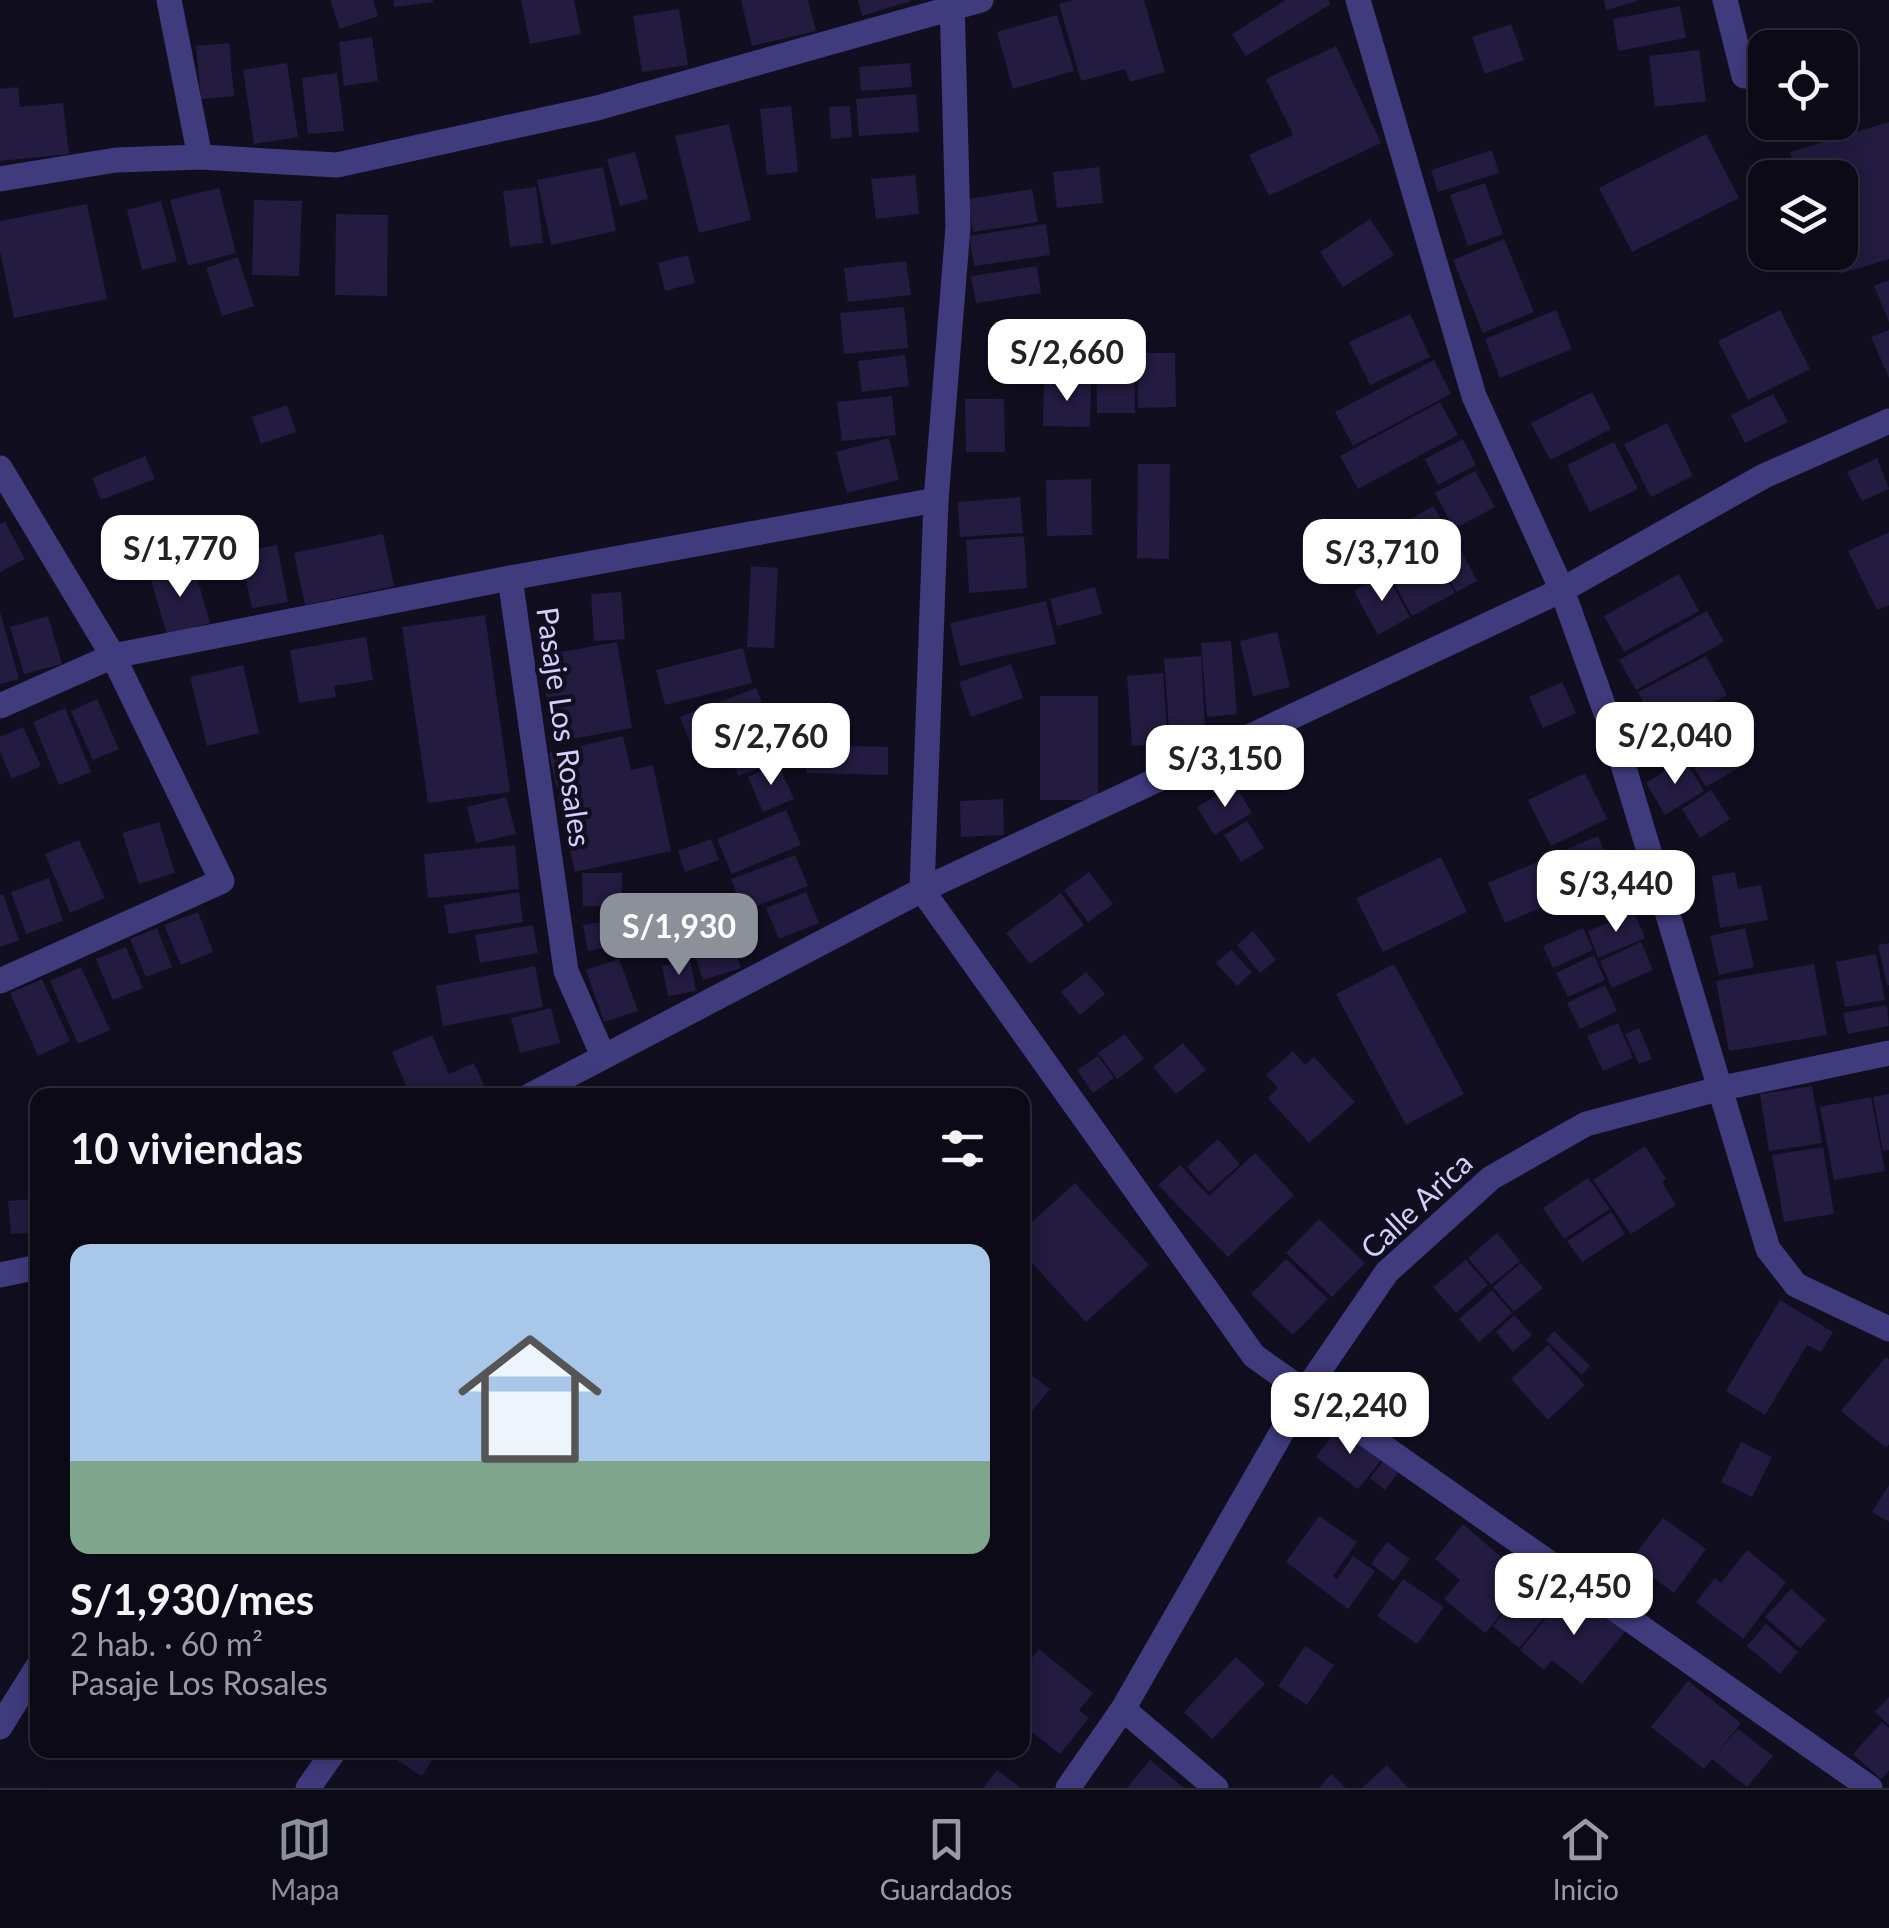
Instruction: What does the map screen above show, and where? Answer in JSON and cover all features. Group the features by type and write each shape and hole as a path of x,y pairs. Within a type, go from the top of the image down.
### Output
{"street":[{"path":"169,0 200,157"},
{"path":"0,179 116,160 200,157 337,164 598,108 952,5 981,0"},
{"path":"1358,0 1474,396 1562,590 1616,741 1768,1249 1796,1284 1889,1329"},
{"path":"1724,0 1744,76"},
{"path":"952,5 958,227 936,500 922,890 1254,1356 1870,1788"},
{"path":"544,1088 922,890 1562,590 1764,476 1889,421"},
{"path":"0,468 113,656 222,882 0,981"},
{"path":"0,706 113,656 936,500"},
{"name":"Pasaje Los Rosales","path":"510,578 566,971 603,1056"},
{"name":"Calle Arica","path":"1068,1788 1123,1710 1306,1390 1387,1272 1491,1178 1586,1124 1718,1089 1889,1053"},
{"path":"0,1274 30,1268"},
{"path":"0,1726 30,1679"},
{"path":"1123,1710 1216,1788"},
{"path":"308,1788 329,1758"}],"building":[{"path":"330,0 373,0 378,16 340,29"},
{"path":"394,0 433,0 433,2 394,7"},
{"path":"521,0 574,0 581,34 530,44"},
{"path":"741,0 808,0 816,31 752,46"},
{"path":"858,0 911,0 911,1 862,16"},
{"path":"1074,0 1144,0 1165,72 1130,82 1125,69 1081,81 1059,4"},
{"path":"1286,0 1328,0 1331,4 1246,56 1232,34"},
{"path":"1604,0 1637,0 1637,1 1606,10"},
{"path":"1680,6 1686,38 1618,51 1613,19"},
{"path":"679,9 688,65 642,72 633,16"},
{"path":"1057,15 1074,71 1013,89 997,32"},
{"path":"1511,24 1524,60 1485,74 1472,37"},
{"path":"372,37 378,81 344,86 339,42"},
{"path":"229,43 234,96 201,99 196,46"},
{"path":"1336,46 1381,143 1269,196 1249,155 1293,135 1266,79"},
{"path":"1699,50 1706,101 1655,107 1649,56"},
{"path":"287,63 298,137 254,144 243,70"},
{"path":"910,63 912,87 861,91 859,67"},
{"path":"337,73 344,131 308,134 302,78"},
{"path":"18,87 20,107 63,103 69,154 0,161 0,89"},
{"path":"916,94 919,132 859,136 856,99"},
{"path":"791,106 798,172 767,175 760,109"},
{"path":"850,106 852,137 831,139 829,107"},
{"path":"1889,122 1889,259 1858,268 1858,160 1792,160 1790,152 1830,140 1858,140 1858,131"},
{"path":"729,124 751,220 699,233 675,136"},
{"path":"1706,134 1739,198 1632,252 1599,188"},
{"path":"1492,150 1499,173 1438,192 1431,170"},
{"path":"635,152 648,199 620,206 607,159"},
{"path":"603,167 616,231 551,245 537,180"},
{"path":"1099,167 1103,203 1057,208 1053,172"},
{"path":"915,175 919,214 876,219 871,179"},
{"path":"1485,183 1503,234 1468,246 1450,195"},
{"path":"536,187 543,243 510,247 503,191"},
{"path":"219,188 236,253 188,266 170,200"},
{"path":"1032,189 1038,222 973,232 968,199"},
{"path":"254,200 302,201 299,276 252,275"},
{"path":"161,201 177,261 142,270 127,210"},
{"path":"87,204 107,299 14,318 0,251 0,221"},
{"path":"336,214 388,215 387,296 335,295"},
{"path":"1370,219 1394,255 1343,287 1320,252"},
{"path":"1046,224 1050,255 974,266 969,236"},
{"path":"1504,239 1534,312 1483,333 1453,260"},
{"path":"688,255 695,283 665,291 658,263"},
{"path":"238,257 254,306 222,316 206,268"},
{"path":"906,261 911,295 848,302 844,268"},
{"path":"1037,266 1041,293 976,303 971,276"},
{"path":"1889,280 1889,322 1874,286"},
{"path":"904,307 908,348 844,354 840,313"},
{"path":"1556,310 1572,349 1500,378 1485,339"},
{"path":"1780,310 1810,369 1748,400 1718,341"},
{"path":"1410,314 1430,357 1370,385 1349,342"},
{"path":"1889,330 1889,378 1871,337"},
{"path":"1096,341 1134,341 1135,413 1097,413"},
{"path":"1137,353 1175,353 1176,407 1138,408"},
{"path":"905,355 909,386 862,392 858,361"},
{"path":"1434,360 1451,394 1353,446 1335,412"},
{"path":"1044,381 1091,382 1090,427 1043,426"},
{"path":"1592,392 1611,429 1550,460 1531,423"},
{"path":"1773,394 1788,422 1745,443 1731,415"},
{"path":"892,396 896,435 842,441 837,402"},
{"path":"965,399 1004,399 1005,452 966,452"},
{"path":"1440,402 1458,435 1358,489 1340,456"},
{"path":"287,405 296,432 261,444 252,417"},
{"path":"1667,423 1693,476 1651,497 1624,444"},
{"path":"889,438 899,480 847,493 836,452"},
{"path":"1463,439 1476,465 1438,485 1425,459"},
{"path":"1614,442 1638,489 1590,512 1567,465"},
{"path":"145,456 155,479 101,500 92,478"},
{"path":"1877,458 1889,489 1862,501 1847,472"},
{"path":"1138,464 1170,464 1169,559 1137,558"},
{"path":"1475,471 1495,507 1454,529 1435,493"},
{"path":"1091,479 1092,535 1047,536 1046,480"},
{"path":"1020,497 1023,533 960,537 958,502"},
{"path":"1433,506 1448,531 1375,573 1361,548"},
{"path":"5,522 25,559 0,572 0,524"},
{"path":"1889,532 1889,605 1877,610 1848,551"},
{"path":"1452,533 1477,581 1456,592 1431,544"},
{"path":"383,534 394,586 305,605 294,553"},
{"path":"1024,536 1027,588 969,593 966,540"},
{"path":"277,545 288,602 252,608 240,552"},
{"path":"1430,547 1455,593 1412,616 1387,570"},
{"path":"193,564 210,623 167,635 150,577"},
{"path":"751,566 778,568 774,648 747,647"},
{"path":"1386,573 1410,617 1378,635 1354,591"},
{"path":"1679,574 1699,611 1624,652 1604,616"},
{"path":"1095,587 1102,614 1057,626 1050,599"},
{"path":"621,592 625,639 594,641 591,594"},
{"path":"1046,601 1056,644 960,666 950,623"},
{"path":"1707,611 1724,642 1636,690 1619,660"},
{"path":"0,612 19,679 0,684"},
{"path":"485,615 510,792 428,803 402,627"},
{"path":"48,616 62,664 24,674 10,627"},
{"path":"1277,632 1290,687 1253,696 1240,641"},
{"path":"366,637 373,680 334,686 336,697 299,703 290,650"},
{"path":"1231,641 1237,714 1207,717 1201,643"},
{"path":"617,642 632,728 555,742 539,656"},
{"path":"743,648 752,683 665,705 656,670"},
{"path":"1201,656 1205,727 1169,729 1164,659"},
{"path":"1706,656 1727,695 1659,731 1638,692"},
{"path":"1011,664 1023,698 971,717 959,682"},
{"path":"243,665 259,733 207,746 190,677"},
{"path":"1163,673 1168,744 1132,746 1127,676"},
{"path":"1562,682 1576,713 1543,728 1529,697"},
{"path":"756,688 771,724 694,753 680,717"},
{"path":"1040,696 1098,696 1098,800 1040,800"},
{"path":"97,699 119,749 93,760 71,711"},
{"path":"65,708 91,772 59,785 33,722"},
{"path":"23,727 41,766 12,779 0,752 0,737"},
{"path":"772,730 782,760 738,776 727,745"},
{"path":"623,736 631,770 653,765 671,851 575,872 549,753"},
{"path":"1724,741 1740,767 1706,787 1690,761"},
{"path":"807,745 888,747 888,775 806,773"},
{"path":"1684,759 1704,791 1665,815 1646,783"},
{"path":"778,764 794,799 763,812 748,777"},
{"path":"1585,773 1607,819 1551,846 1528,800"},
{"path":"1235,785 1252,813 1214,835 1197,807"},
{"path":"1711,790 1730,819 1700,838 1682,809"},
{"path":"506,797 516,834 476,843 467,807"},
{"path":"1003,799 1004,835 961,837 960,801"},
{"path":"786,810 801,845 732,874 717,839"},
{"path":"1247,821 1264,848 1241,862 1224,835"},
{"path":"159,822 175,873 139,884 122,833"},
{"path":"1598,836 1615,876 1505,923 1488,883"},
{"path":"711,839 719,860 685,872 678,851"},
{"path":"79,840 105,898 70,913 45,854"},
{"path":"515,845 519,889 428,898 424,854"},
{"path":"795,855 808,886 743,911 731,879"},
{"path":"1441,857 1467,912 1383,952 1356,898"},
{"path":"1089,872 1113,904 1088,922 1064,890"},
{"path":"1735,872 1738,889 1761,885 1768,920 1720,928 1712,876"},
{"path":"582,873 622,873 622,906 583,906"},
{"path":"49,878 63,921 26,934 11,892"},
{"path":"519,892 523,922 449,934 444,905"},
{"path":"806,892 819,923 779,939 766,908"},
{"path":"1061,893 1084,925 1030,964 1006,933"},
{"path":"3,894 19,940 0,947 0,895"},
{"path":"721,909 741,968 703,980 684,921"},
{"path":"198,912 213,952 181,965 164,925"},
{"path":"1634,912 1645,938 1598,958 1588,931"},
{"path":"639,916 643,941 588,951 583,925"},
{"path":"533,925 538,953 480,963 475,935"},
{"path":"157,928 172,967 146,977 130,939"},
{"path":"1583,928 1593,950 1553,968 1543,946"},
{"path":"1745,928 1754,967 1719,975 1710,936"},
{"path":"1253,931 1276,960 1260,973 1237,945"},
{"path":"1641,942 1653,970 1612,988 1600,961"},
{"path":"1889,943 1889,985 1887,985 1878,945"},
{"path":"126,947 143,988 113,1000 96,959"},
{"path":"1231,950 1252,972 1237,986 1216,963"},
{"path":"1876,954 1885,1000 1845,1007 1836,962"},
{"path":"1594,955 1605,980 1568,997 1556,973"},
{"path":"619,959 638,1011 604,1022 586,970"},
{"path":"690,960 696,991 668,996 662,966"},
{"path":"1394,964 1464,1094 1406,1125 1336,994"},
{"path":"1814,964 1827,1035 1729,1051 1716,981"},
{"path":"535,966 543,1007 443,1026 436,986"},
{"path":"81,967 110,1030 78,1044 50,981"},
{"path":"1086,972 1105,994 1080,1015 1061,992"},
{"path":"42,979 70,1041 38,1056 10,993"},
{"path":"1605,985 1617,1011 1580,1029 1567,1003"},
{"path":"1887,1005 1889,1026 1848,1034 1843,1013"},
{"path":"551,1008 560,1043 520,1053 511,1018"},
{"path":"1618,1023 1633,1058 1603,1071 1587,1036"},
{"path":"1639,1028 1652,1059 1639,1064 1625,1034"},
{"path":"1125,1034 1144,1059 1117,1079 1098,1053"},
{"path":"432,1035 449,1074 474,1063 484,1085 407,1088 392,1052"},
{"path":"1183,1043 1206,1070 1176,1094 1153,1067"},
{"path":"1293,1051 1305,1065 1314,1057 1355,1102 1309,1143 1268,1098 1278,1088 1266,1075"},
{"path":"1098,1056 1114,1078 1093,1093 1077,1070"},
{"path":"1812,1086 1822,1143 1769,1151 1760,1094"},
{"path":"1889,1094 1889,1150 1883,1151 1873,1097"},
{"path":"1871,1097 1885,1171 1834,1180 1820,1107"},
{"path":"1218,1139 1240,1164 1209,1192 1187,1167"},
{"path":"1645,1146 1666,1179 1662,1182 1676,1205 1631,1234 1593,1180"},
{"path":"1823,1147 1834,1214 1784,1222 1772,1155"},
{"path":"1255,1153 1294,1195 1228,1257 1158,1185 1180,1165 1209,1196"},
{"path":"1588,1178 1610,1209 1564,1239 1543,1208"},
{"path":"1075,1183 1149,1265 1086,1322 1030,1261 1030,1224"},
{"path":"30,1200 30,1233 11,1234 8,1201"},
{"path":"1611,1212 1625,1234 1582,1262 1567,1241"},
{"path":"1319,1219 1365,1263 1332,1297 1286,1253"},
{"path":"1497,1233 1520,1261 1491,1285 1468,1258"},
{"path":"1286,1259 1328,1299 1293,1335 1251,1294"},
{"path":"1466,1260 1488,1285 1456,1313 1433,1287"},
{"path":"1521,1263 1543,1288 1514,1312 1493,1287"},
{"path":"1492,1290 1512,1313 1479,1342 1459,1319"},
{"path":"1780,1300 1833,1332 1821,1352 1807,1345 1765,1415 1726,1391"},
{"path":"1514,1315 1532,1335 1513,1352 1496,1332"},
{"path":"1554,1331 1590,1366 1582,1375 1546,1340"},
{"path":"1548,1345 1585,1385 1548,1420 1511,1379"},
{"path":"1886,1357 1889,1444 1886,1448 1841,1411"},
{"path":"1030,1374 1050,1389 1030,1414"},
{"path":"1341,1424 1384,1457 1358,1489 1316,1457"},
{"path":"1741,1442 1772,1457 1752,1497 1721,1482"},
{"path":"1384,1460 1399,1472 1385,1490 1370,1478"},
{"path":"1889,1485 1889,1522 1872,1512"},
{"path":"1319,1516 1357,1542 1333,1576 1337,1579 1353,1556 1375,1571 1348,1609 1286,1562"},
{"path":"1663,1518 1706,1549 1674,1593 1630,1561"},
{"path":"1463,1524 1529,1581 1485,1633 1444,1599 1460,1580 1435,1559"},
{"path":"1387,1542 1410,1559 1394,1581 1371,1564"},
{"path":"1747,1550 1786,1582 1743,1639 1696,1602 1715,1578 1721,1583"},
{"path":"1535,1575 1561,1597 1519,1648 1493,1626"},
{"path":"1403,1579 1444,1607 1417,1644 1377,1616"},
{"path":"1791,1589 1826,1620 1800,1648 1765,1617"},
{"path":"1568,1591 1593,1611 1597,1606 1627,1629 1582,1684 1552,1660 1544,1670 1520,1650"},
{"path":"1766,1624 1798,1652 1780,1674 1747,1646"},
{"path":"1305,1646 1334,1665 1307,1705 1278,1686"},
{"path":"1039,1649 1093,1693 1079,1710 1089,1718 1060,1754 1030,1730 1030,1661"},
{"path":"1236,1657 1265,1684 1212,1739 1184,1712"},
{"path":"1688,1681 1741,1723 1716,1754 1738,1729 1773,1756 1747,1787 1712,1759 1704,1769 1651,1727"},
{"path":"1889,1697 1889,1725 1875,1712"},
{"path":"1882,1722 1889,1728 1889,1770 1881,1779 1853,1754"},
{"path":"394,1758 434,1758 422,1776"},
{"path":"1150,1760 1184,1788 1127,1788"},
{"path":"1387,1765 1408,1788 1362,1788"},
{"path":"997,1770 1021,1788 983,1788"},
{"path":"1331,1774 1346,1788 1319,1788"}]}
